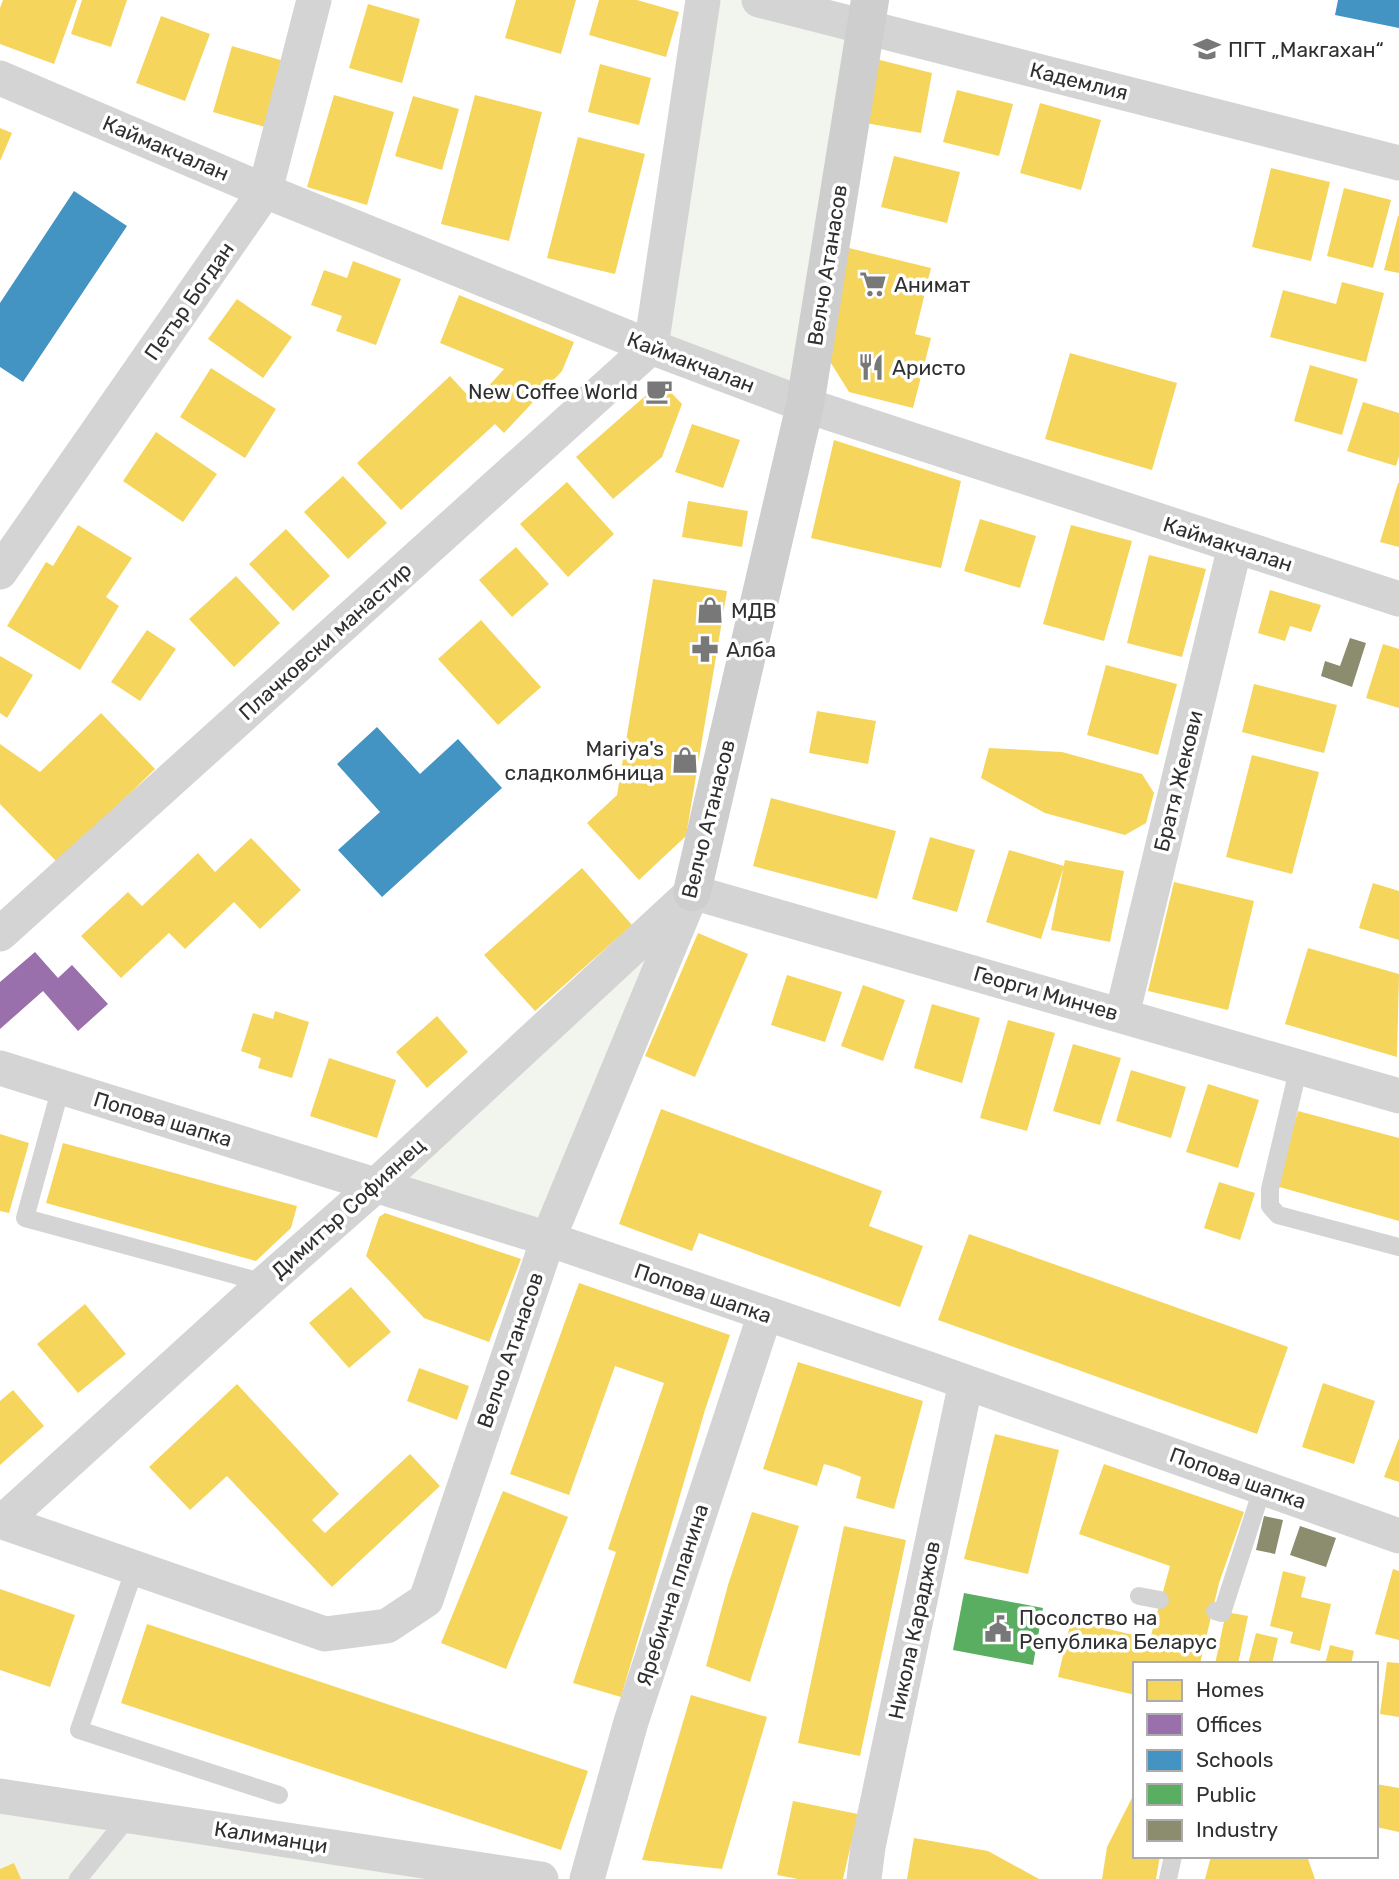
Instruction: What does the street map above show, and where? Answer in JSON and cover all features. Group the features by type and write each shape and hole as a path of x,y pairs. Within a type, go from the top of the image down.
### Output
{"street":[{"name":"Петър Богдан","path":"0,572 265,191 314,0"},
{"path":"651,347 703,0"},
{"name":"Кадемлия","path":"759,0 868,13 1399,163"},
{"name":"Велчо Атанасов","path":"135,1568 325,1634 387,1626 426,1600 548,1239 692,892 805,405 868,13"},
{"name":"Каймакчалан","path":"0,78 265,191 651,347 805,405 1399,599"},
{"name":"Плачковски манастир","path":"0,934 651,347"},
{"name":"Братя Жекови","path":"1122,1015 1235,546"},
{"name":"Георги Минчев","path":"692,892 1299,1066 1396,1091"},
{"name":"Димитър Софиянец","path":"1,1522 375,1185 692,892"},
{"name":"Попова шапка","path":"0,1068 548,1239 966,1382 1399,1536"},
{"name":"Яребична планина","path":"587,1879 631,1722 765,1314"},
{"name":"Никола Караджов","path":"864,1879 878,1796 966,1382"},
{"path":"1,1522 135,1568"},
{"name":"Калиманци","path":"0,1796 541,1879"}],"lane":[{"path":"1299,1066 1270,1189 1270,1206 1278,1215 1399,1247"},
{"path":"61,1087 25,1218 265,1283"},
{"path":"1215,1611 1222,1613 1263,1486"},
{"path":"135,1568 79,1730 279,1795"},
{"path":"1139,1596 1160,1600"},
{"path":"78,1879 130,1815"},
{"path":"1168,1879 1172,1858"}],"shaded area":[{"path":"703,0 759,0 865,26 805,405 651,347"},
{"path":"692,892 548,1239 375,1186"},
{"path":"0,1796 489,1879 0,1879"}],"building: Homes":[{"path":"3,0 77,0 54,64 0,44 0,8"},
{"path":"82,0 127,0 111,47 71,34"},
{"path":"516,0 576,0 561,54 505,38"},
{"path":"599,0 637,0 679,12 666,57 589,35"},
{"path":"368,4 420,19 402,83 349,68"},
{"path":"161,16 210,34 185,101 136,83"},
{"path":"232,46 284,61 265,127 213,112"},
{"path":"872,58 932,73 921,133 860,122"},
{"path":"600,64 651,78 639,125 588,112"},
{"path":"957,90 1013,104 999,156 943,142"},
{"path":"334,95 394,112 367,205 307,187"},
{"path":"475,95 542,112 509,241 441,224"},
{"path":"413,96 459,109 442,170 395,156"},
{"path":"1040,103 1101,120 1081,190 1020,173"},
{"path":"0,128 12,133 0,161"},
{"path":"578,137 645,154 615,274 547,258"},
{"path":"894,156 960,172 947,223 881,207"},
{"path":"1271,168 1330,182 1311,261 1252,247"},
{"path":"1344,188 1391,200 1373,268 1327,256"},
{"path":"1399,216 1399,273 1384,270"},
{"path":"845,247 931,268 915,334 931,338 913,408 849,392 821,347"},
{"path":"353,261 401,279 376,345 336,331 342,316 311,305 324,270 347,278"},
{"path":"1342,282 1384,293 1366,362 1270,337 1283,290 1336,304"},
{"path":"459,295 574,342 562,371 504,433 495,424 401,510 357,463 450,376 474,402 504,369 440,343"},
{"path":"237,299 292,337 263,378 208,339"},
{"path":"1070,353 1177,383 1152,470 1045,439"},
{"path":"1310,365 1358,379 1342,435 1294,421"},
{"path":"211,368 276,409 245,458 180,417"},
{"path":"661,382 682,404 662,457 613,499 576,457"},
{"path":"1363,402 1399,413 1399,456 1396,466 1347,451"},
{"path":"692,424 740,440 723,488 675,472"},
{"path":"156,432 217,474 183,522 123,481"},
{"path":"834,440 961,481 941,568 811,538"},
{"path":"343,476 387,523 348,559 304,512"},
{"path":"567,482 614,534 568,577 520,524"},
{"path":"1399,483 1399,547 1380,542"},
{"path":"688,501 748,511 742,547 682,537"},
{"path":"980,519 1036,536 1020,588 964,571"},
{"path":"78,525 132,558 106,597 119,606 80,670 7,626 46,562 53,566"},
{"path":"1071,525 1132,541 1104,641 1043,624"},
{"path":"286,529 330,576 293,611 249,564"},
{"path":"516,547 549,584 512,617 479,580"},
{"path":"1149,555 1206,569 1182,657 1127,643"},
{"path":"236,576 280,623 234,667 189,619"},
{"path":"653,579 727,591 686,836 639,880 587,823 617,795"},
{"path":"1270,590 1321,605 1311,632 1290,626 1285,641 1258,633"},
{"path":"481,620 541,687 498,725 438,659"},
{"path":"147,630 176,649 140,701 111,682"},
{"path":"1383,644 1399,649 1399,708 1366,698"},
{"path":"0,656 33,675 7,718 0,713"},
{"path":"1106,665 1177,684 1158,755 1087,735"},
{"path":"1254,684 1337,705 1324,753 1242,732"},
{"path":"817,711 876,721 868,764 809,753"},
{"path":"101,713 155,769 58,863 0,804 0,744 40,772"},
{"path":"989,748 1062,752 1142,774 1154,793 1146,823 1125,835 1045,813 981,778"},
{"path":"1252,755 1319,772 1292,874 1226,857"},
{"path":"771,798 896,831 877,899 753,866"},
{"path":"930,837 975,850 957,912 912,899"},
{"path":"251,838 301,890 260,929 234,902 185,949 169,933 121,978 81,936 128,892 142,906 198,853 215,872"},
{"path":"1009,850 1064,866 1041,939 986,922"},
{"path":"1065,860 1124,871 1110,942 1051,930"},
{"path":"582,868 632,925 535,1011 484,955"},
{"path":"1174,882 1254,901 1228,1010 1148,991"},
{"path":"1373,883 1399,891 1399,940 1359,928"},
{"path":"698,933 748,954 695,1077 645,1056"},
{"path":"1308,948 1399,974 1397,1057 1285,1024"},
{"path":"787,975 842,992 825,1042 771,1025"},
{"path":"863,985 905,1000 883,1061 841,1046"},
{"path":"932,1004 980,1018 962,1083 914,1068"},
{"path":"275,1011 309,1022 292,1078 258,1068 261,1058 241,1051 253,1013 273,1019"},
{"path":"437,1016 468,1052 427,1088 396,1052"},
{"path":"1008,1020 1055,1033 1027,1131 980,1118"},
{"path":"1073,1044 1121,1058 1100,1125 1053,1111"},
{"path":"329,1058 396,1080 377,1138 310,1116"},
{"path":"1131,1070 1186,1087 1171,1138 1116,1121"},
{"path":"1208,1084 1259,1100 1238,1168 1186,1152"},
{"path":"661,1109 882,1191 869,1226 923,1246 900,1307 699,1233 692,1251 619,1224"},
{"path":"1298,1111 1399,1138 1399,1221 1276,1186"},
{"path":"0,1134 29,1143 9,1213 0,1211"},
{"path":"63,1143 297,1206 291,1228 256,1261 46,1203"},
{"path":"1219,1182 1255,1193 1240,1240 1204,1228"},
{"path":"385,1213 521,1259 489,1342 424,1318 366,1256 379,1217"},
{"path":"969,1234 1288,1347 1257,1434 938,1320"},
{"path":"579,1283 730,1335 705,1410 621,1697 573,1683 616,1552 608,1549 664,1383 615,1366 569,1495 510,1474"},
{"path":"351,1287 391,1332 349,1368 309,1323"},
{"path":"85,1304 126,1354 78,1393 37,1344"},
{"path":"798,1362 923,1401 894,1509 856,1498 861,1477 838,1468 824,1464 817,1486 763,1469"},
{"path":"419,1368 469,1386 457,1420 407,1401"},
{"path":"1323,1383 1375,1401 1354,1464 1302,1447"},
{"path":"237,1384 339,1494 312,1520 325,1533 410,1454 440,1486 332,1587 227,1476 190,1510 149,1467"},
{"path":"13,1390 44,1426 0,1465 0,1401"},
{"path":"995,1434 1059,1450 1028,1574 964,1559"},
{"path":"1399,1438 1399,1482 1384,1477"},
{"path":"1104,1464 1244,1512 1219,1583 1200,1662 1133,1662 1133,1695 1058,1677 1071,1620 1150,1639 1170,1566 1079,1534"},
{"path":"503,1491 568,1517 506,1669 441,1643"},
{"path":"752,1512 799,1526 750,1682 706,1666 728,1585"},
{"path":"844,1526 906,1540 860,1756 798,1743"},
{"path":"1393,1569 1399,1571 1399,1640 1375,1634"},
{"path":"1283,1571 1306,1577 1301,1597 1331,1604 1320,1651 1290,1643 1293,1632 1270,1626"},
{"path":"0,1589 75,1615 50,1687 0,1670"},
{"path":"1226,1612 1248,1616 1238,1662 1215,1662"},
{"path":"147,1624 588,1771 561,1850 121,1703"},
{"path":"1256,1633 1278,1638 1272,1662 1249,1662"},
{"path":"1330,1645 1354,1651 1351,1662 1326,1662"},
{"path":"1387,1662 1399,1663 1399,1717 1380,1714"},
{"path":"691,1695 767,1717 722,1869 642,1860"},
{"path":"1378,1784 1399,1788 1399,1832 1378,1827"},
{"path":"1133,1796 1133,1858 1160,1858 1156,1879 1102,1879 1107,1847"},
{"path":"793,1801 858,1814 843,1879 798,1879 777,1875"},
{"path":"914,1838 988,1851 1039,1879 907,1879"},
{"path":"1210,1858 1308,1858 1315,1879 1205,1879"},
{"path":"14,1863 21,1879 0,1879 0,1869"}],"building: Offices":[{"path":"35,952 58,978 72,965 108,1004 78,1031 43,991 0,1029 0,982"}],"building: Schools":[{"path":"1338,0 1399,0 1399,28 1335,15"},
{"path":"74,191 127,226 23,382 0,367 0,303"},
{"path":"377,727 420,774 458,739 502,788 382,897 338,850 380,812 337,764"}],"building: Public":[{"name":"Посолство на Република Беларус","path":"964,1593 1043,1608 1033,1665 953,1650"}],"building: Industry":[{"path":"1350,638 1366,643 1352,687 1321,676 1325,661 1340,666"},
{"path":"1264,1516 1283,1520 1275,1554 1256,1550"},
{"path":"1300,1526 1336,1538 1326,1567 1290,1555"}],"place":[{"name":"ПГТ „Макгахан“","path":"1207,49"},
{"name":"Анимат","path":"873,284"},
{"name":"Аристо","path":"871,367"},
{"name":"New Coffee World","path":"659,391"},
{"name":"МДВ","path":"710,610"},
{"name":"Алба","path":"705,649"},
{"name":"Mariya's сладколмбница","path":"685,760"},
{"name":"Посолство на Република Беларус","path":"998,1629"}]}
